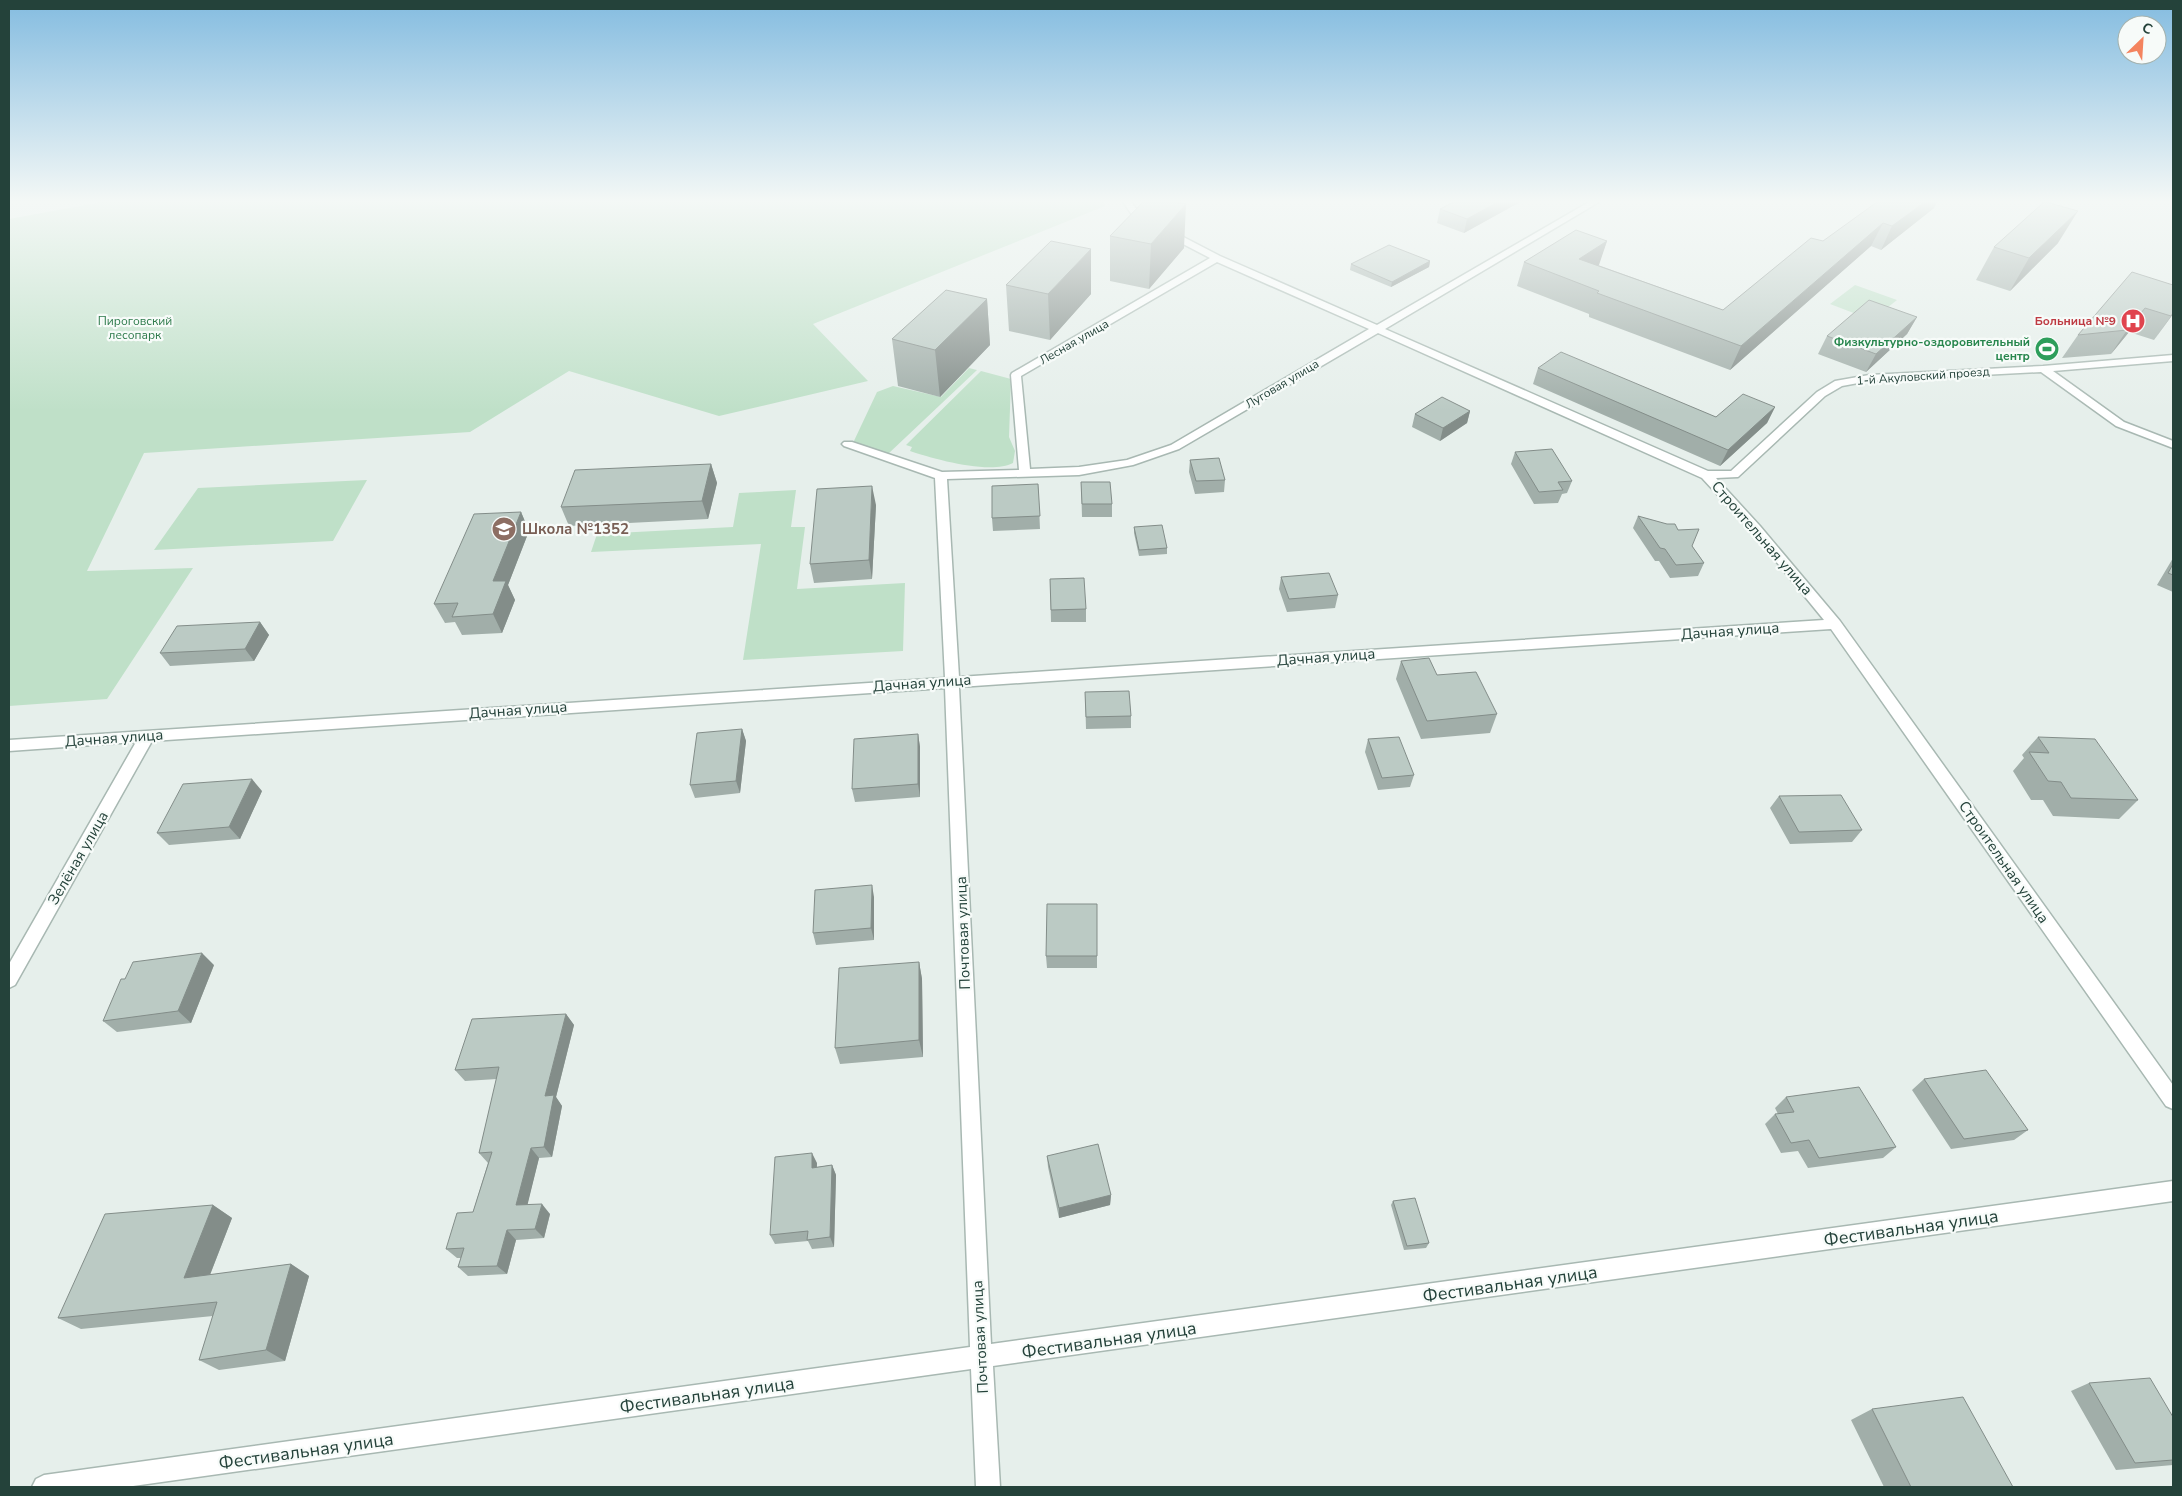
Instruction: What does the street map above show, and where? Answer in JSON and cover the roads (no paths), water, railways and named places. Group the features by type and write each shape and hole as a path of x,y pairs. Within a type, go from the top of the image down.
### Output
{"street":[{"name":"Лесная улица","path":"1025,474 1016,375 1193,272"},
{"name":"Строительная улица","path":"1248,272 1706,474 1756,529 1835,624 2173,1100"},
{"name":"Луговая улица","path":"941,476 1079,471 1129,463 1175,447 1474,272"},
{"name":"1-й Акуловский проезд","path":"1706,474 1734,474 1821,394 1839,382 1869,378 2043,369 2173,358"},
{"path":"2043,369 2120,424 2173,445"},
{"path":"848,444 941,476"},
{"name":"Почтовая улица","path":"941,476 953,681 988,1487"},
{"name":"Дачная улица","path":"9,745 1835,624"},
{"name":"Зелёная улица","path":"9,980 148,735"},
{"name":"Фестивальная улица","path":"44,1487 2173,1191"}],"place":[{"name":"Больница №9","path":"2133,321"},
{"name":"Физкультурно-оздоровительный центр","path":"2047,349"},
{"name":"Школа №1352","path":"504,529"}],"park label":[{"name":"Пироговский лесопарк","path":"135,328"}]}
